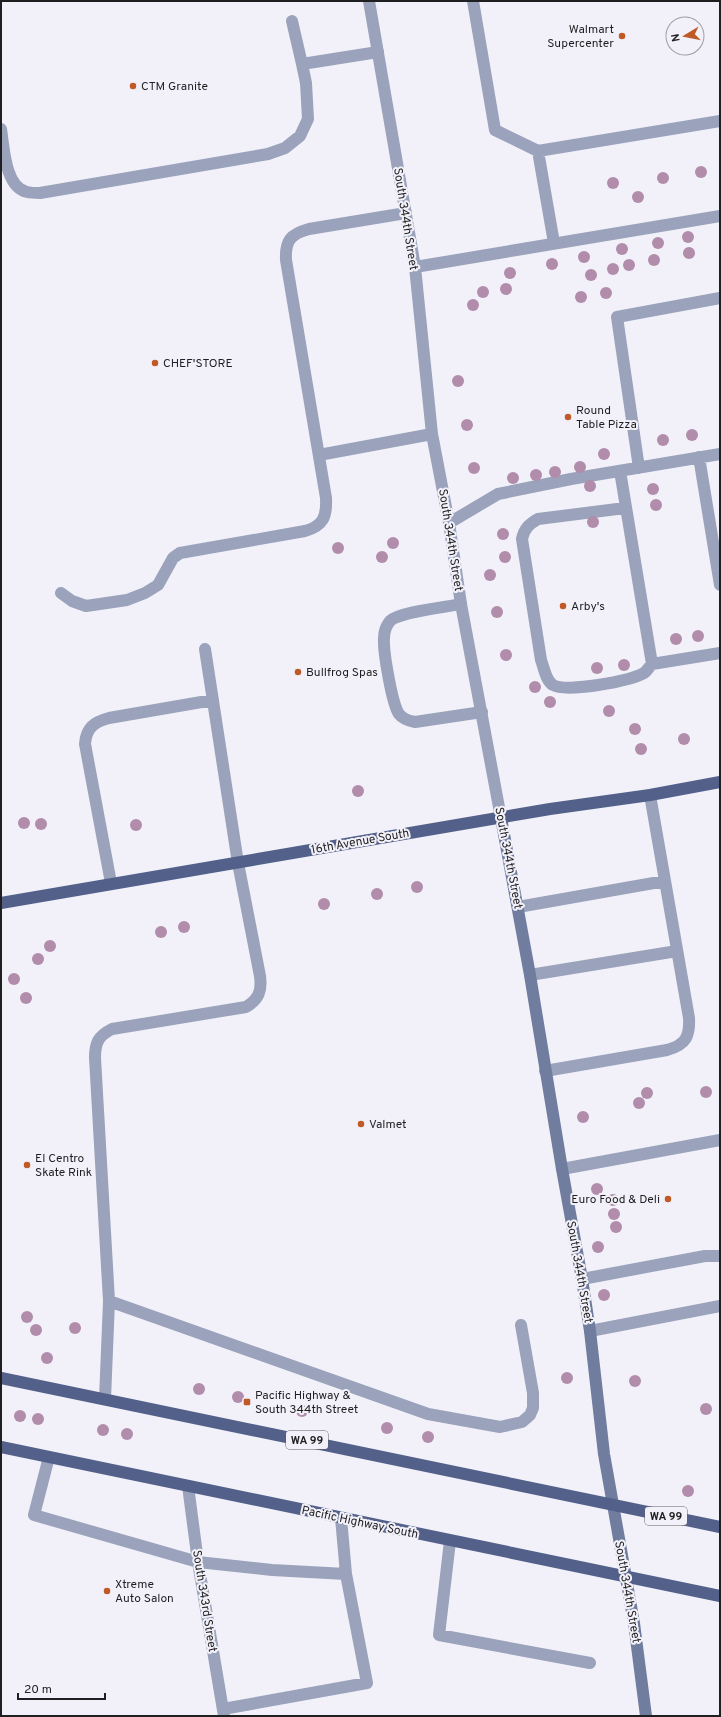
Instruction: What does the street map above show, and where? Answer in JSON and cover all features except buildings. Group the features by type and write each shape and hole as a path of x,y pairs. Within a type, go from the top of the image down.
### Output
{"main road":[{"name":"16th Avenue South","path":"1,903 550,809 650,795 720,782"},
{"name":"WA 99","path":"1,1378 720,1526"},
{"name":"Pacific Highway South","path":"1,1447 720,1596"}],"street":[{"name":"South 344th Street","path":"369,1 415,266 432,434 518,907 582,1279 590,1331 604,1454 640,1663 646,1716"},
{"path":"473,1 495,130 538,151 720,121"},
{"path":"1,130 8,173 17,186 27,192 40,193 268,154 285,148 300,136 308,119 306,83 292,21"},
{"path":"302,64 378,52"},
{"path":"538,151 554,243"},
{"path":"61,593 72,601 86,606 127,600 145,593 158,585 173,558 180,553 312,529 323,520 327,508 286,260 287,244 295,234 309,229 406,213"},
{"path":"415,266 720,216"},
{"path":"640,468 617,317 720,298"},
{"path":"319,455 432,434"},
{"path":"449,523 498,494 572,479 720,454"},
{"path":"699,458 720,585"},
{"path":"620,471 652,664"},
{"path":"625,508 538,519 531,523 524,531 522,540 541,660 548,679 553,685 567,689 587,687 636,677 645,673 652,664 720,653"},
{"path":"462,604 398,616 390,622 384,637 394,700 400,714 406,720 415,722 482,712"},
{"path":"106,1399 109,1302 95,1058 97,1042 101,1035 112,1029 246,1007 257,998 261,991 260,976 238,863 205,649"},
{"path":"111,883 85,744 85,738 89,728 99,720 213,700"},
{"path":"545,1071 667,1050 681,1044 687,1037 689,1028 650,795"},
{"path":"518,907 665,881"},
{"path":"530,975 677,951"},
{"path":"562,1169 720,1140"},
{"path":"582,1279 705,1256 720,1256"},
{"path":"109,1302 428,1414 500,1427 522,1422 530,1415 533,1408 521,1325"},
{"path":"590,1331 720,1306"},
{"path":"49,1457 34,1515 198,1562 272,1570 346,1574"},
{"name":"South 343rd Street","path":"188,1486 198,1562 224,1712"},
{"path":"224,1712 368,1683 346,1574 341,1518"},
{"path":"450,1541 439,1635 590,1663"}],"place":[{"name":"Walmart Supercenter","path":"622,36"},
{"name":"CTM Granite","path":"133,86"},
{"name":"CHEF'STORE","path":"155,363"},
{"name":"Round Table Pizza","path":"568,417"},
{"name":"Arby's","path":"563,606"},
{"name":"Bullfrog Spas","path":"298,672"},
{"name":"Valmet","path":"361,1124"},
{"name":"El Centro Skate Rink","path":"27,1165"},
{"name":"Euro Food & Deli","path":"668,1199"},
{"name":"Pacific Highway & South 344th Street","path":"247,1402"},
{"name":"Xtreme Auto Salon","path":"107,1591"}]}
